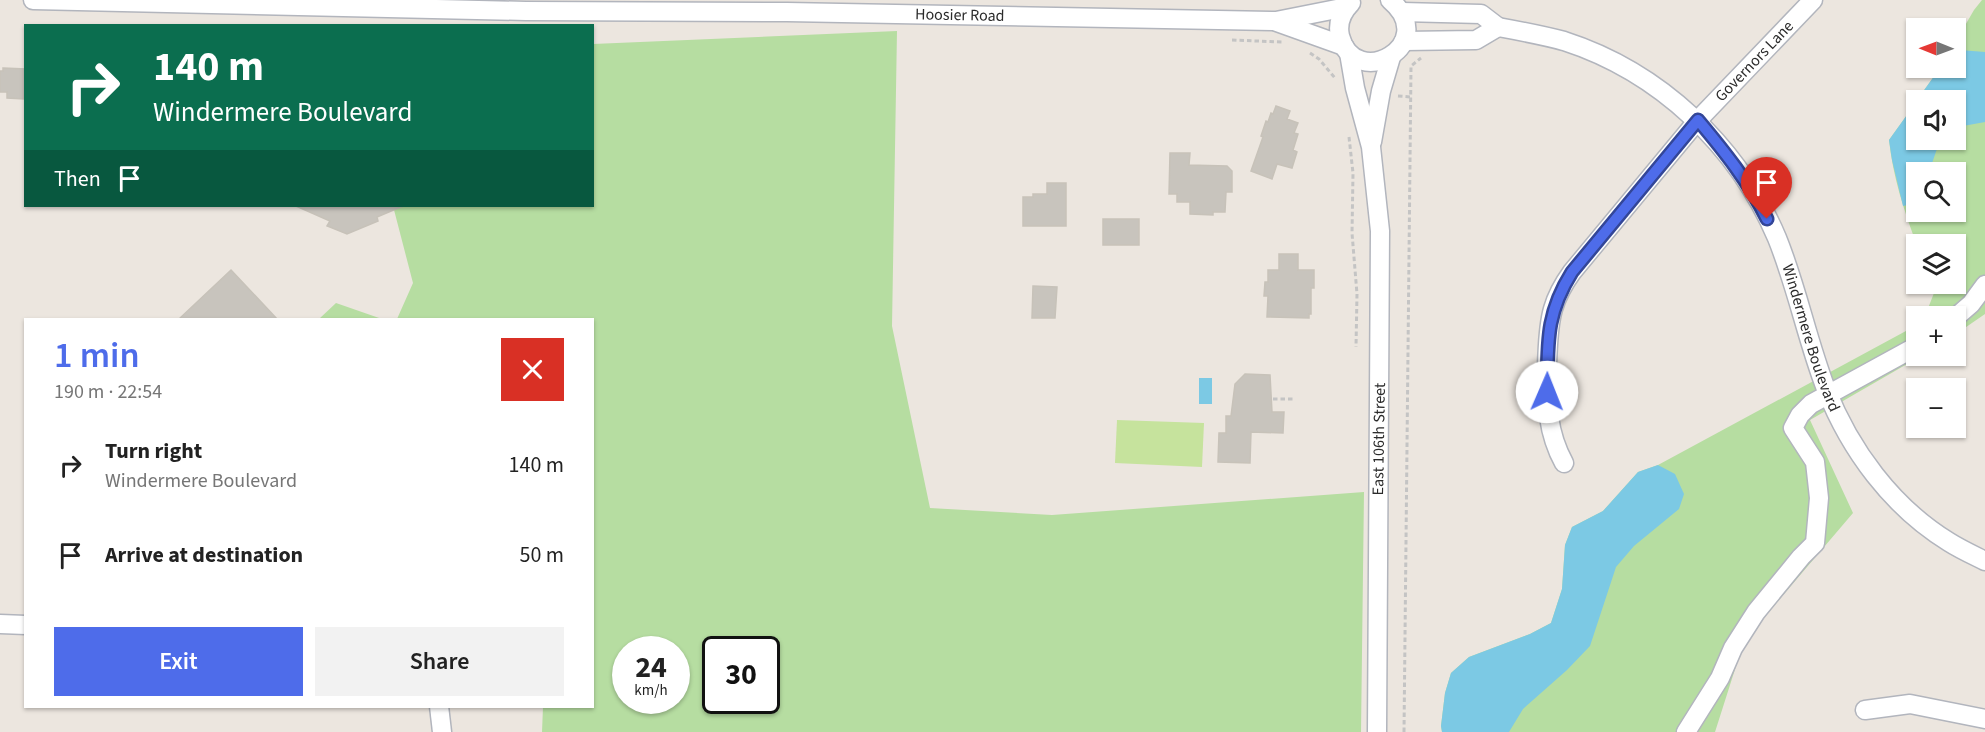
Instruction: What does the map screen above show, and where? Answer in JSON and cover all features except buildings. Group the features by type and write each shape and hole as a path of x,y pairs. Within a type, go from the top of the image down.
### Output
{"street":[{"name":"Hoosier Road","path":"33,0 726,6 1276,21 1351,4"},
{"path":"1140,18 1141,0"},
{"name":"Governors Lane","path":"1564,464 1551,430 1547,410 1549,333 1553,309 1561,289 1572,272 1698,120 1813,0"},
{"name":"East 106th Street","path":"1351,4 1340,22 1340,33 1347,49 1371,147 1380,231 1377,732"},
{"path":"1391,57 1404,41 1406,25 1396,4"},
{"name":"Windermere Boulevard","path":"1396,4 1481,14 1498,27 1566,42 1613,62 1645,79 1698,120 1727,153 1758,200 1776,237 1792,279 1828,395 1862,459 1887,489 1919,520 1948,542 1985,561"},
{"name":"Hoosier Road","path":"1276,21 1347,49 1365,61 1383,61 1391,57"},
{"path":"1404,41 1476,40 1498,27"},
{"name":"East 106th Street","path":"1371,147 1381,91 1391,57"},
{"path":"1966,308 1985,285"},
{"path":"1686,732 1720,678 1733,648 1756,612 1800,557 1815,543 1819,498 1815,462 1793,429 1800,415 1811,404 1906,352"},
{"path":"0,624 24,625"},
{"path":"1865,710 1910,705 1985,719"},
{"path":"439,708 442,732"}],"path":[{"path":"1232,40 1286,43"},
{"path":"1404,732 1411,66"},
{"path":"1349,132 1353,173 1352,233 1357,294 1356,346"},
{"path":"1273,399 1293,399"}],"green space":[{"path":"1982,0 1985,0 1985,314 1966,327 1966,306 1929,306 1934,294 1966,294 1966,234 1913,234 1909,222 1966,222 1966,162 1906,162 1906,213 1893,167 1889,140 1906,116 1906,150 1966,150 1966,90 1924,90 1933,78 1966,78 1966,24 1974,10"},
{"path":"897,31 892,326 930,508 1052,515 1364,492 1361,732 542,732 543,708 594,708 594,318 397,318 413,283 393,207 594,207 594,44"},
{"path":"336,303 379,318 320,318"},
{"path":"1906,331 1906,365 1810,420 1853,513 1750,634 1737,663 1715,732 1442,732 1445,693 1451,673 1469,657 1530,634 1551,623 1562,589 1565,545 1572,527 1603,511 1638,472 1658,465"},
{"path":"1117,420 1204,423 1202,467 1115,463"}],"water":[{"path":"1966,50 1985,52 1985,122 1966,125 1966,90 1924,90 1933,78 1966,78"},
{"path":"1906,116 1906,150 1937,150 1932,162 1906,162 1906,205 1903,206 1889,140"},
{"path":"1199,378 1212,378 1212,404 1199,404"},
{"path":"1658,465 1675,474 1684,494 1679,509 1634,546 1616,567 1590,646 1523,709 1509,732 1442,732 1445,693 1451,673 1469,657 1530,634 1551,623 1562,589 1565,545 1572,527 1603,511 1638,472"}],"route":[{"path":"1547,392 1549,333 1553,309 1561,289 1572,272 1698,120 1727,153 1758,200 1767,219"}]}
